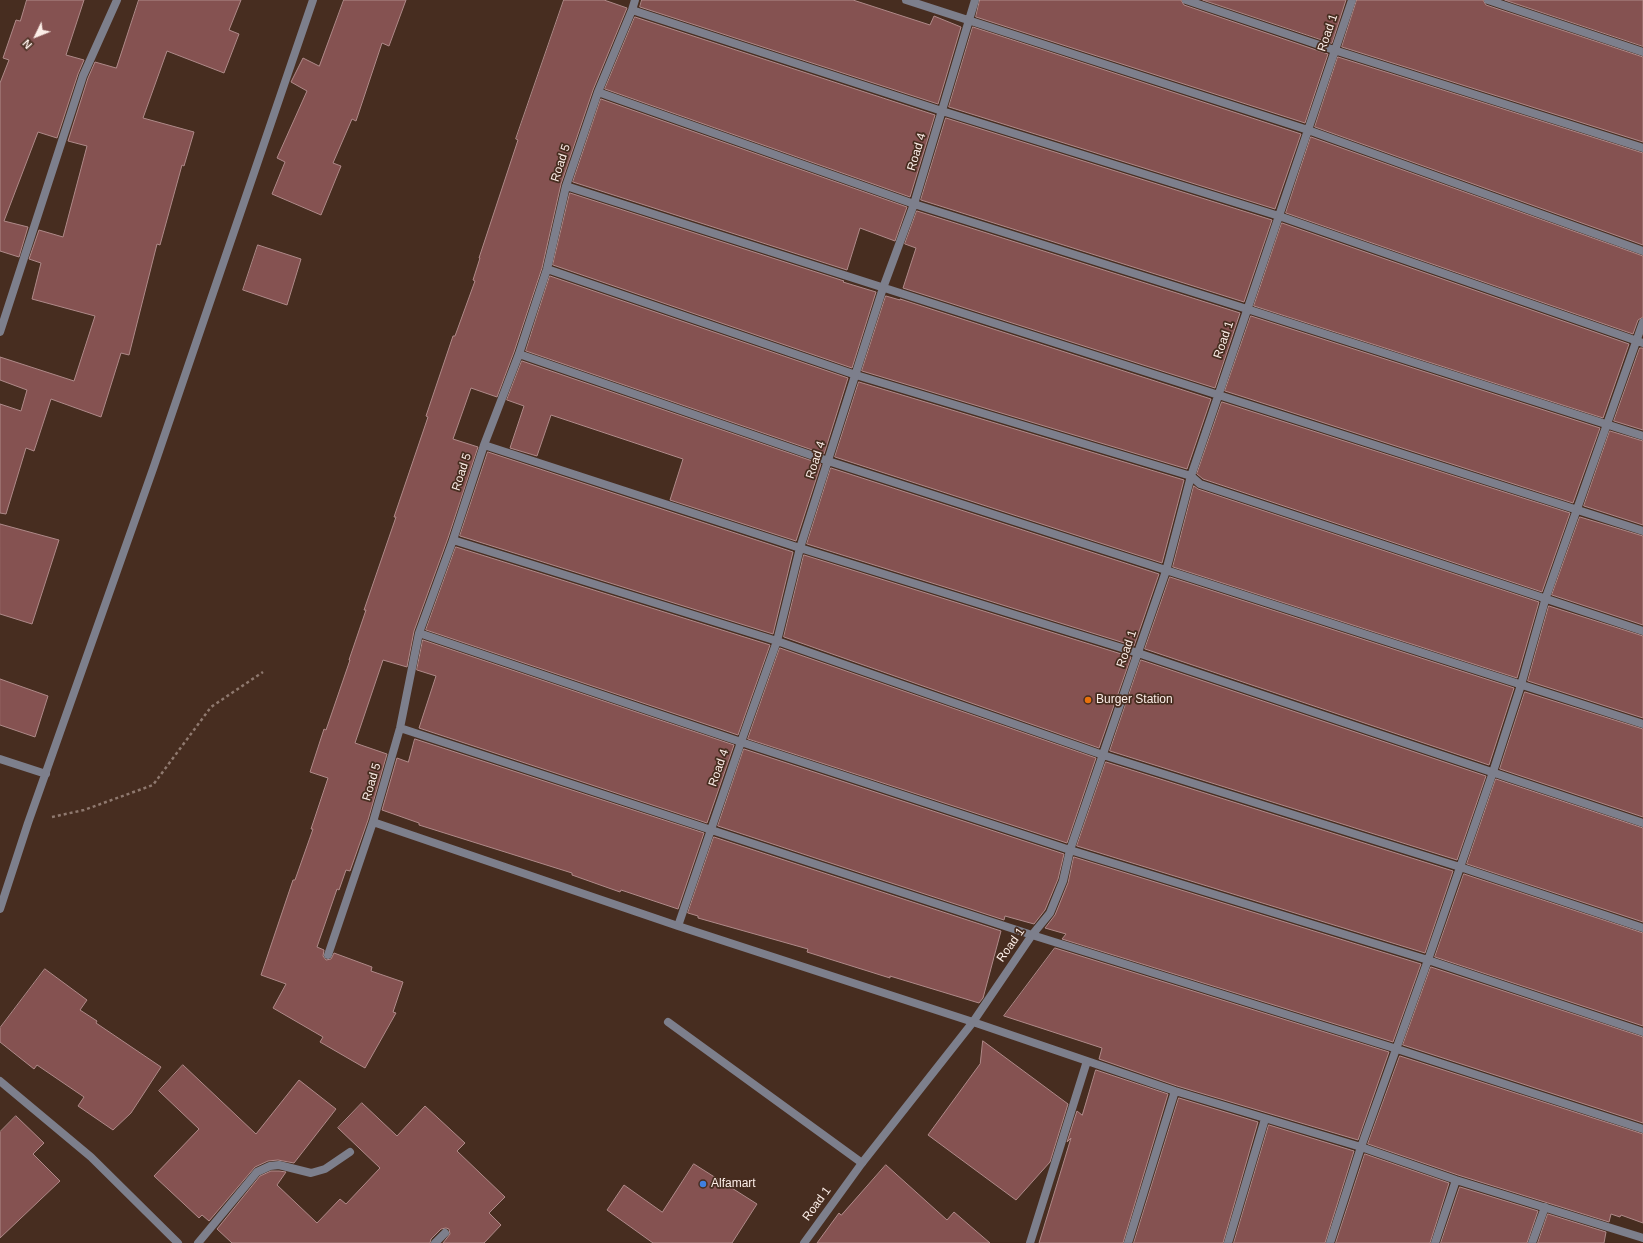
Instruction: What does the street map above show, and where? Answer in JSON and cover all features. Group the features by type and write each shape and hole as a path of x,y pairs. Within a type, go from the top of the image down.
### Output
{"street":[{"path":"0,332 83,76 117,0"},
{"path":"0,909 28,823 153,469 313,0"},
{"name":"Road 5","path":"328,955 373,822 400,728 419,633 453,540 484,445 519,354 547,269 566,186 598,92 635,0"},
{"path":"906,0 1308,130 1643,251"},
{"name":"Road 4","path":"678,926 777,642 800,548 883,288 914,204 975,0"},
{"path":"1186,0 1334,50 1643,148"},
{"name":"Road 1","path":"804,1243 862,1163 973,1022 1032,935 1050,913 1063,880 1070,850 1166,572 1191,476 1352,0"},
{"path":"1488,0 1643,52"},
{"path":"632,10 942,110 1279,216 1640,342"},
{"path":"598,92 914,204 1643,436"},
{"path":"566,186 1643,531"},
{"path":"547,269 856,375 1191,476 1200,484 1643,631"},
{"path":"1330,1243 1361,1147 1397,1049 1493,772 1521,685 1546,598 1607,424 1640,342 1643,322"},
{"path":"519,354 828,461 1166,572 1643,724"},
{"path":"484,445 800,548 1138,653 1643,823"},
{"path":"453,540 777,642 1103,755 1460,867 1643,928"},
{"path":"419,633 741,742 1070,850 1428,960 1643,1032"},
{"path":"400,728 1032,935 1397,1049 1643,1129"},
{"path":"0,759 46,774"},
{"path":"373,822 678,926 973,1022 1175,1091 1361,1147 1456,1180 1544,1207 1633,1239 1643,1238"},
{"path":"668,1022 862,1163"},
{"path":"1030,1243 1087,1061"},
{"path":"0,1080 90,1157 178,1243"},
{"path":"1128,1243 1175,1091"},
{"path":"1228,1243 1265,1119"},
{"path":"198,1243 257,1172 278,1164 311,1173 325,1169 350,1152"},
{"path":"1435,1243 1456,1180"},
{"path":"1532,1243 1544,1207"},
{"path":"435,1243 445,1234"}],"path":[{"path":"28,823 84,810 153,785 211,707 263,672"}],"building":[{"path":"27,0 84,0 66,55 84,60 57,138 38,132 4,221 28,227 19,257 0,251 0,83 9,60 3,58 16,20 20,21"},
{"path":"139,0 241,0 229,30 239,34 224,73 167,51 143,118 194,132 184,166 182,165 160,245 157,244 129,355 121,353 101,417 51,399 34,451 26,448 6,514 0,513 0,404 21,411 27,390 0,380 0,357 74,381 95,316 32,299 41,263 29,259 39,230 63,237 87,146 68,141 88,78 95,62 116,68"},
{"path":"344,0 406,0 389,46 382,43 356,121 352,119 333,163 341,166 321,215 272,194 285,162 277,158 307,91 291,82 303,58 319,66"},
{"path":"564,0 604,0 627,8 593,90 561,184 542,268 514,352 497,397 471,388 453,439 478,447 448,538 414,631 407,667 383,660 355,743 387,754 368,820 350,871 346,870 339,890 337,889 317,947 324,950 323,956 326,960 331,959 334,953 372,967 371,971 403,982 393,1012 396,1013 365,1068 320,1042 323,1037 273,1008 286,984 261,975 293,880 295,880 313,829 311,829 328,778 310,772 324,729 326,730 350,660 366,610 364,610 428,417 426,416 453,336 455,336 475,281 473,280 479,258 518,140 516,139"},
{"path":"642,0 853,0 930,25 934,16 961,27 938,104 640,7"},
{"path":"980,0 1181,0 1184,5 1328,54 1305,123 976,17"},
{"path":"1203,0 1346,0 1332,43"},
{"path":"1357,0 1483,0 1486,5 1643,57 1643,142 1342,47"},
{"path":"1505,0 1643,0 1643,46"},
{"path":"635,17 935,115 910,197 605,89"},
{"path":"973,27 1301,134 1275,209 949,107"},
{"path":"1338,57 1643,153 1643,245 1315,127"},
{"path":"601,99 907,207 895,241 860,228 847,270 573,182"},
{"path":"946,118 1272,220 1244,302 921,200"},
{"path":"1311,137 1643,256 1643,317 1638,320 1633,334 1286,213"},
{"path":"570,193 876,292 852,368 553,265"},
{"path":"917,211 1240,313 1215,388 903,288 916,248 905,244"},
{"path":"1282,223 1629,344 1603,418 1254,306"},
{"path":"258,245 301,259 287,305 243,290"},
{"path":"550,276 848,378 824,454 526,351"},
{"path":"886,296 900,299 1211,399 1187,469 862,371"},
{"path":"1251,316 1600,428 1573,503 1225,391"},
{"path":"1640,348 1643,348 1643,430 1614,421"},
{"path":"522,361 821,464 796,541 670,500 683,459 551,415 537,456 510,448 524,406 507,400"},
{"path":"859,382 1184,480 1162,563 835,457"},
{"path":"1222,402 1570,513 1542,592 1203,479 1197,474"},
{"path":"1610,431 1643,441 1643,525 1584,506"},
{"path":"488,452 793,552 773,634 460,536"},
{"path":"831,468 1159,574 1134,646 807,544"},
{"path":"1194,486 1198,489 1539,602 1517,678 1173,567"},
{"path":"1580,517 1643,536 1643,625 1552,595"},
{"path":"0,524 59,540 32,624 0,614"},
{"path":"456,547 770,645 738,735 426,630"},
{"path":"804,555 1131,657 1099,748 784,637"},
{"path":"1170,577 1514,688 1489,765 1145,649"},
{"path":"1549,606 1643,636 1643,718 1528,681"},
{"path":"423,640 734,745 707,823 419,728 436,676 417,670"},
{"path":"780,648 1096,758 1067,843 748,739"},
{"path":"1141,660 1486,776 1457,860 1110,751"},
{"path":"0,679 48,696 35,737 0,725"},
{"path":"1525,692 1643,729 1643,817 1500,769"},
{"path":"415,739 704,833 678,909 621,890 620,892 572,875 572,873 419,825 419,823 382,810 397,758 408,762"},
{"path":"744,749 1064,854 1058,879 1045,910 1034,924 1005,916 1004,920 718,826"},
{"path":"1106,762 1453,871 1425,953 1077,846"},
{"path":"1496,779 1643,828 1643,922 1467,864"},
{"path":"714,837 1001,931 983,998 979,1003 890,976 890,978 807,952 808,949 698,918 698,916 688,913"},
{"path":"1074,857 1421,964 1393,1042 1062,939 1066,934 1045,928 1055,915 1068,883"},
{"path":"1464,874 1643,933 1643,1026 1435,957"},
{"path":"1055,948 1389,1052 1358,1140 1177,1086 1099,1059 1102,1048 1004,1016"},
{"path":"1431,967 1643,1037 1643,1123 1403,1045"},
{"path":"45,969 87,1000 80,1010 97,1021 96,1023 161,1067 131,1113 113,1130 78,1106 84,1097 37,1065 34,1069 0,1042 0,1028"},
{"path":"983,1041 1068,1104 1050,1162 1016,1200 928,1135 980,1064"},
{"path":"1400,1056 1643,1134 1643,1223 1621,1215 1620,1217 1611,1214 1609,1222 1458,1175 1368,1144"},
{"path":"183,1065 256,1134 299,1080 336,1109 294,1163 278,1160 268,1161 255,1167 209,1221 202,1215 199,1218 154,1176 199,1129 159,1091"},
{"path":"1096,1070 1168,1094 1123,1243 1039,1243 1071,1138 1067,1142 1077,1111 1082,1115"},
{"path":"1179,1098 1258,1122 1223,1243 1134,1243"},
{"path":"362,1103 397,1136 425,1106 465,1143 457,1151 505,1197 489,1213 501,1225 484,1243 443,1243 450,1234 449,1229 446,1228 441,1229 431,1239 430,1243 232,1243 217,1229 260,1176 271,1171 286,1172 277,1185 317,1223 340,1199 346,1204 380,1168 338,1128"},
{"path":"16,1116 44,1143 33,1154 60,1181 0,1238 0,1132"},
{"path":"1269,1125 1354,1151 1325,1243 1234,1243"},
{"path":"1365,1154 1449,1183 1430,1243 1336,1243"},
{"name":"Alfamart","path":"694,1164 757,1204 732,1243 653,1243 607,1210 624,1185 662,1212"},
{"path":"886,1165 947,1220 954,1212 990,1243 817,1243 839,1213 841,1215"},
{"path":"1460,1187 1538,1211 1527,1243 1441,1243"},
{"path":"1548,1214 1606,1232 1604,1243 1538,1243"}],"place":[{"name":"Burger Station","path":"1088,700"},
{"name":"Alfamart","path":"703,1184"}]}
